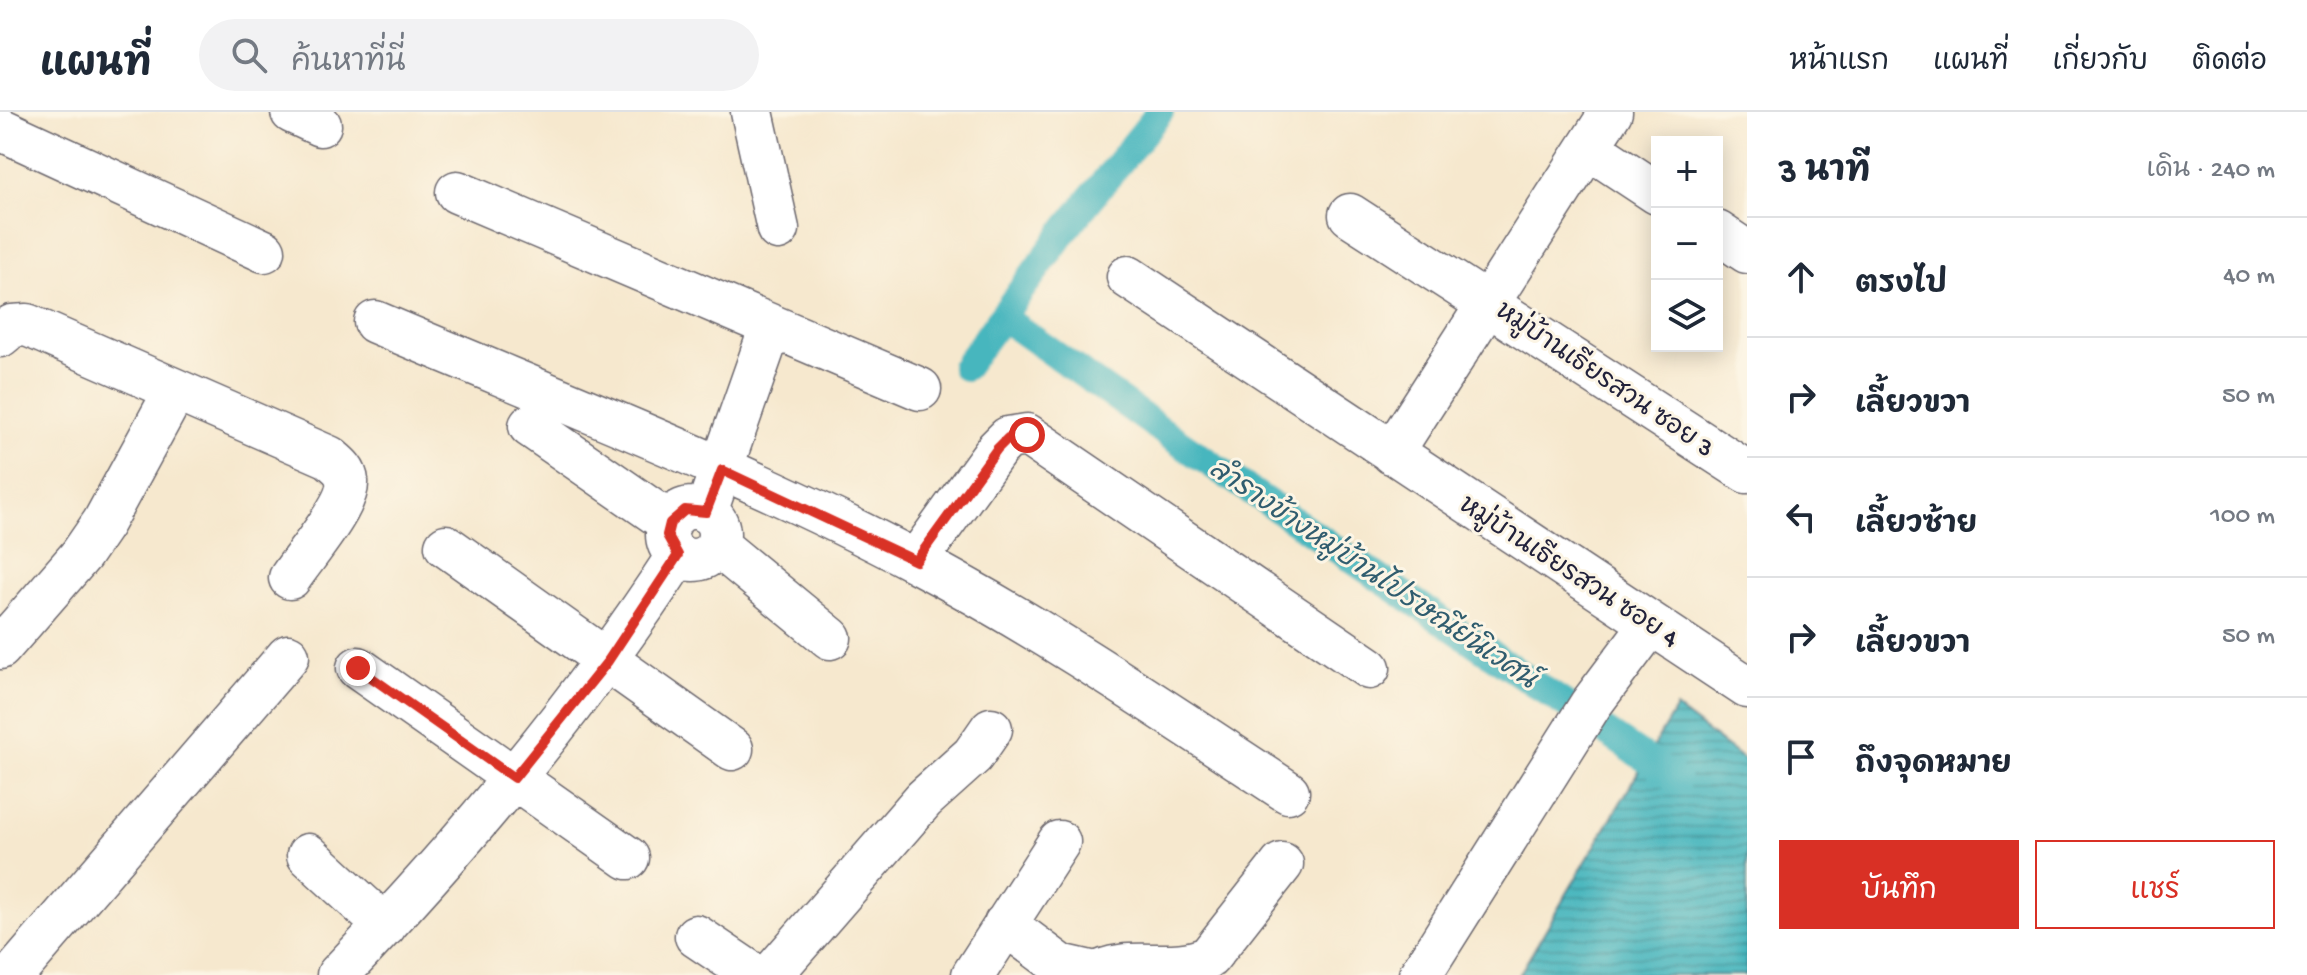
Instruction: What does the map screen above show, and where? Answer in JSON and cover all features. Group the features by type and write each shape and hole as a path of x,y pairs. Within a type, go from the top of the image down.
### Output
{"street":[{"path":"0,123 7,112"},
{"path":"752,112 778,229"},
{"name":"หมู่บ้านเธียรสวน ซอย 3","path":"1611,112 1488,304 1747,472"},
{"path":"0,129 264,251"},
{"path":"1589,148 1651,189"},
{"path":"457,192 920,389"},
{"path":"1350,215 1488,304 1392,453"},
{"path":"1723,236 1747,252"},
{"name":"หมู่บ้านเธียรสวน ซอย 4","path":"1128,277 1747,687"},
{"path":"375,322 722,470 916,561 1095,665 1288,792"},
{"path":"0,336 12,326 27,325 329,457 342,468 347,489 340,506 290,578"},
{"path":"338,975 468,835 514,778 608,661 693,534 722,470 771,327"},
{"path":"0,648 81,555 103,523 175,391"},
{"path":"530,426 693,534 830,638"},
{"path":"916,561 997,449 1008,438 1027,435 1369,668"},
{"path":"446,546 732,749"},
{"path":"1420,975 1586,712 1651,624"},
{"path":"13,975 288,656"},
{"path":"358,668 628,858"},
{"path":"771,975 924,799 973,755 991,729"},
{"path":"973,975 1059,842"},
{"path":"308,855 385,926"},
{"path":"1005,924 1060,965 1094,974 1108,967 1193,966 1209,957 1282,864"},
{"path":"696,936 754,975"}],"water":[{"path":"1676,708 1747,762 1747,975 1519,975"}],"waterway":[{"name":"ลำรางข้างหมู่บ้านไปรษณีย์นิเวศน์","path":"965,367 1063,233 1160,112"},
{"name":"ลำรางข้างหมู่บ้านไปรษณีย์นิเวศน์","path":"1002,317 1180,443 1677,780"}],"route":[{"path":"358,668 514,778 608,661 678,555 670,546 667,535 670,523 685,510 706,512 722,470 916,561 997,449 1008,438 1027,435"}]}
